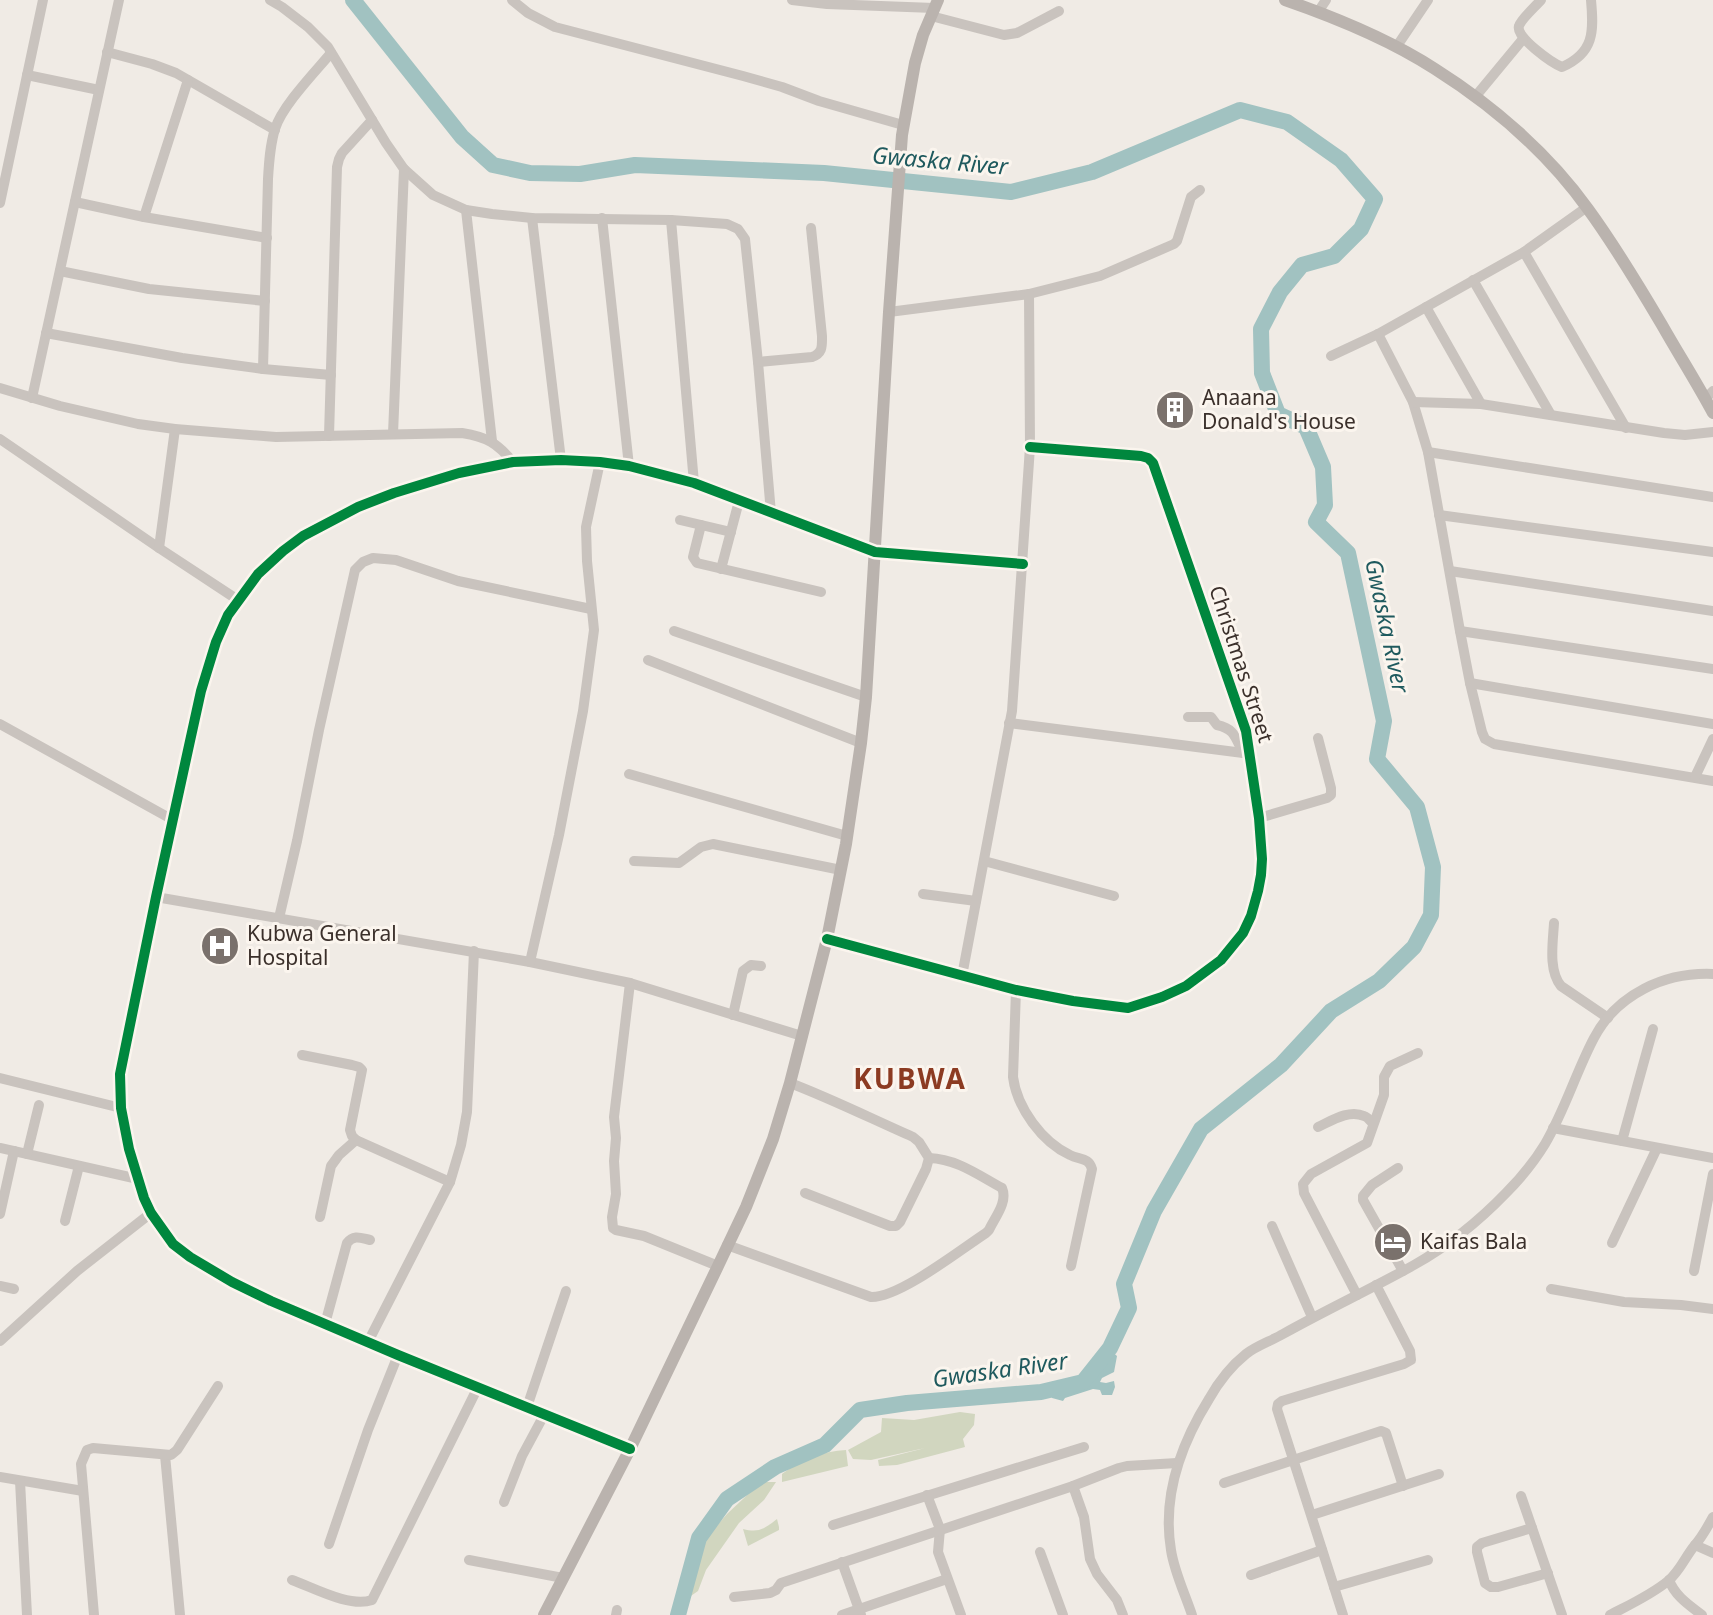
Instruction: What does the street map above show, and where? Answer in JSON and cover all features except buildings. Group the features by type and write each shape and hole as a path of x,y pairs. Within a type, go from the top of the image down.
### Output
{"main road":[{"path":"1285,0 1397,46 1434,68 1475,97 1544,158 1587,207 1709,395 1713,413"},
{"path":"544,1615 630,1449 746,1207 773,1139 790,1083 827,939 847,836 866,698 903,125 915,63 935,8"}],"street":[{"path":"0,203 43,0"},
{"path":"33,398 119,0"},
{"path":"270,0 308,27 331,53 404,169 433,195 466,210 492,214 532,218 671,219 726,224 742,233 745,239 758,362 771,513"},
{"path":"512,0 527,13 555,27 743,76 903,125"},
{"path":"792,0 935,8 1004,34 1017,33 1059,11"},
{"path":"1318,12 1326,0"},
{"path":"1397,46 1428,0"},
{"path":"1541,0 1518,27 1523,39 1559,67 1566,66 1587,50 1591,32 1591,0"},
{"path":"1475,97 1523,39"},
{"path":"107,52 152,64 176,74 275,130"},
{"path":"262,369 270,160 275,130 281,116 331,53"},
{"path":"27,75 99,90"},
{"path":"144,217 188,80"},
{"path":"329,436 337,167 342,153 372,120"},
{"path":"393,435 404,169"},
{"path":"889,312 1029,294 1100,276 1174,244 1191,197 1200,190"},
{"path":"75,202 267,238"},
{"path":"1331,356 1378,334 1524,252 1587,207"},
{"path":"466,210 492,441"},
{"path":"532,218 561,460"},
{"path":"602,218 629,466"},
{"path":"671,219 694,483"},
{"path":"758,362 813,357 821,350 822,336 811,228"},
{"path":"1524,252 1626,428"},
{"path":"60,271 149,289 265,301"},
{"path":"1473,280 1551,415"},
{"path":"962,976 1012,711 1030,447 1029,294"},
{"path":"1426,307 1481,404"},
{"path":"47,333 182,358 331,375"},
{"path":"1378,334 1413,402 1428,452 1470,683 1482,732 1489,742 1713,781"},
{"path":"0,388 138,424 175,429 275,437 462,433 492,441 513,462"},
{"path":"1413,402 1481,404 1685,435 1713,432"},
{"path":"159,548 175,429"},
{"path":"0,439 238,600"},
{"name":"Christmas Street","path":"827,939 1016,990 1128,1008 1174,992 1207,971 1232,947 1251,916 1261,875 1262,845 1247,754 1246,731 1153,463 1141,456 1030,447"},
{"path":"1428,452 1713,497"},
{"path":"630,1449 398,1355 215,1274 167,1238 151,1213 129,1149 119,1086 156,897 201,691 216,642 228,615 258,574 303,536 358,507 394,493 513,462 561,460 629,466 694,483 875,552 1023,564"},
{"path":"530,961 559,835 583,710 594,629 586,527 600,462"},
{"path":"721,569 739,501"},
{"path":"1439,515 1713,552"},
{"path":"680,520 731,532"},
{"path":"701,525 693,558 697,563 821,592"},
{"path":"279,918 298,841 319,730 355,570 363,562 373,558 396,560 458,581 591,609"},
{"path":"1450,571 1713,611"},
{"path":"674,631 866,698"},
{"path":"1460,631 1713,669"},
{"path":"648,660 861,743"},
{"path":"1470,683 1713,724"},
{"path":"1188,718 1211,717 1217,725 1232,732 1247,754"},
{"path":"1009,723 1247,754"},
{"path":"0,724 173,820"},
{"path":"1259,817 1331,795 1318,738"},
{"path":"1695,778 1713,738"},
{"path":"629,774 847,836"},
{"path":"635,861 680,863 701,848 713,844 841,870"},
{"path":"984,861 1114,896"},
{"path":"923,894 976,901"},
{"path":"156,897 530,961 630,983 802,1036"},
{"path":"1553,923 1553,970 1556,979 1561,986 1608,1018"},
{"path":"368,1342 450,1182 461,1145 467,1112 474,951"},
{"path":"733,1014 743,971 751,964 761,966"},
{"path":"1190,1615 1171,1552 1169,1504 1177,1463 1200,1413 1226,1374 1246,1354 1403,1271 1450,1241 1488,1211 1534,1160 1553,1128 1594,1039 1608,1018 1625,1001 1652,984 1677,976 1713,974"},
{"path":"630,983 614,1117 616,1194 612,1223 616,1230 644,1236 718,1266"},
{"path":"1016,990 1013,1077 1019,1101 1043,1135 1070,1156 1090,1163 1071,1266"},
{"path":"1622,1141 1653,1029"},
{"path":"1357,1295 1304,1194 1303,1184 1311,1174 1367,1143 1384,1095 1384,1077 1390,1066 1418,1053"},
{"path":"302,1055 352,1065 362,1070 350,1130 356,1140 450,1182"},
{"path":"0,1077 121,1108"},
{"path":"790,1083 840,1102 913,1137 929,1158 926,1169 896,1226 806,1193"},
{"path":"27,1154 39,1105"},
{"path":"1318,1127 1341,1116 1354,1114 1364,1115 1373,1123"},
{"path":"1553,1128 1713,1158"},
{"path":"320,1217 331,1166 356,1140"},
{"path":"0,1148 138,1179"},
{"path":"1612,1243 1657,1148"},
{"path":"0,1214 14,1151"},
{"path":"727,1245 871,1297 906,1286 986,1233 1004,1199 1002,1188 958,1163 929,1158"},
{"path":"65,1221 79,1166"},
{"path":"1398,1168 1372,1185 1363,1200 1403,1271"},
{"path":"1693,1271 1713,1174"},
{"path":"0,1341 77,1271 151,1213"},
{"path":"1272,1226 1312,1318"},
{"path":"325,1324 347,1243 356,1237 370,1240"},
{"path":"1343,1615 1277,1409 1282,1401 1411,1360 1410,1350 1376,1285"},
{"path":"0,1286 14,1289"},
{"path":"1551,1289 1624,1301 1713,1309"},
{"path":"527,1407 566,1291"},
{"path":"328,1545 368,1430 398,1355"},
{"path":"94,1615 81,1464 83,1457 87,1450 93,1448 171,1455 177,1450 218,1385"},
{"path":"292,1580 344,1600 359,1603 376,1597 478,1387"},
{"path":"504,1502 522,1456 544,1415"},
{"path":"1224,1483 1383,1431 1386,1433 1403,1486"},
{"path":"833,1525 1084,1447"},
{"path":"165,1455 180,1615"},
{"path":"734,1597 771,1593 781,1583 1127,1466 1177,1463"},
{"path":"1312,1515 1439,1474"},
{"path":"0,1477 83,1491"},
{"path":"20,1481 27,1615"},
{"path":"1073,1486 1084,1517 1090,1559 1097,1574 1117,1600 1123,1615"},
{"path":"927,1495 940,1529 938,1552 961,1615"},
{"path":"1521,1496 1562,1615"},
{"path":"1609,1615 1669,1580 1701,1540 1713,1517"},
{"path":"1532,1528 1477,1547 1485,1583 1498,1587 1548,1573"},
{"path":"1695,1545 1713,1553"},
{"path":"1251,1575 1322,1550"},
{"path":"1040,1552 1063,1615"},
{"path":"469,1560 563,1578"},
{"path":"1334,1587 1428,1560"},
{"path":"842,1562 860,1612"},
{"path":"842,1615 860,1612 947,1579"},
{"path":"1669,1580 1672,1590 1702,1615"}],"green space":[{"path":"960,1412 975,1414 974,1425 963,1439 965,1447 897,1465 879,1466 878,1460 925,1448 871,1460 853,1459 848,1450 881,1432 882,1418 914,1420"},
{"path":"846,1450 848,1466 782,1482 782,1474 804,1461 820,1454"},
{"path":"761,1482 776,1482 764,1500 739,1523 706,1570 698,1591 685,1600 701,1544 727,1514"},
{"path":"777,1519 779,1530 748,1546 743,1529 761,1529"}],"water":[{"path":"1110,1350 1117,1356 1114,1372 1100,1382 1114,1381 1112,1395 1102,1395 1100,1390 1093,1389 1063,1401 1052,1398 1049,1392 1086,1383"}],"waterway":[{"name":"Gwaska River","path":"353,0 462,137 493,165 530,173 580,174 635,165 824,173 1011,192 1092,172 1240,110 1287,122 1341,160 1375,199 1361,229 1334,256 1302,265 1280,292 1261,329 1262,373 1278,414 1306,427 1323,467 1325,505 1316,522 1348,553 1384,721 1377,759 1417,807 1433,867 1431,915 1414,947 1379,981 1331,1011 1281,1065 1201,1129 1154,1211 1124,1284 1129,1308 1110,1348 1083,1382 1041,1392 907,1403 860,1410 825,1445 775,1467 727,1499 699,1538 678,1615"}],"cycle path":[{"path":"827,939 1016,990 1128,1008 1186,986 1221,960 1243,933 1251,916 1258,891 1262,859 1259,818 1246,731 1153,463 1141,456 1030,447"},
{"path":"630,1449 398,1355 232,1282 173,1244 151,1213 129,1149 121,1108 120,1074 201,691 216,642 228,615 258,574 303,536 358,507 394,493 459,473 513,462 561,460 629,466 694,483 875,552 1023,564"}],"place":[{"name":"Anaana Donald's House","path":"1175,410"},
{"name":"Kubwa General Hospital","path":"220,946"},
{"name":"Kaifas Bala","path":"1393,1242"}],"district":[{"name":"KUBWA","path":"910,1079"}]}
